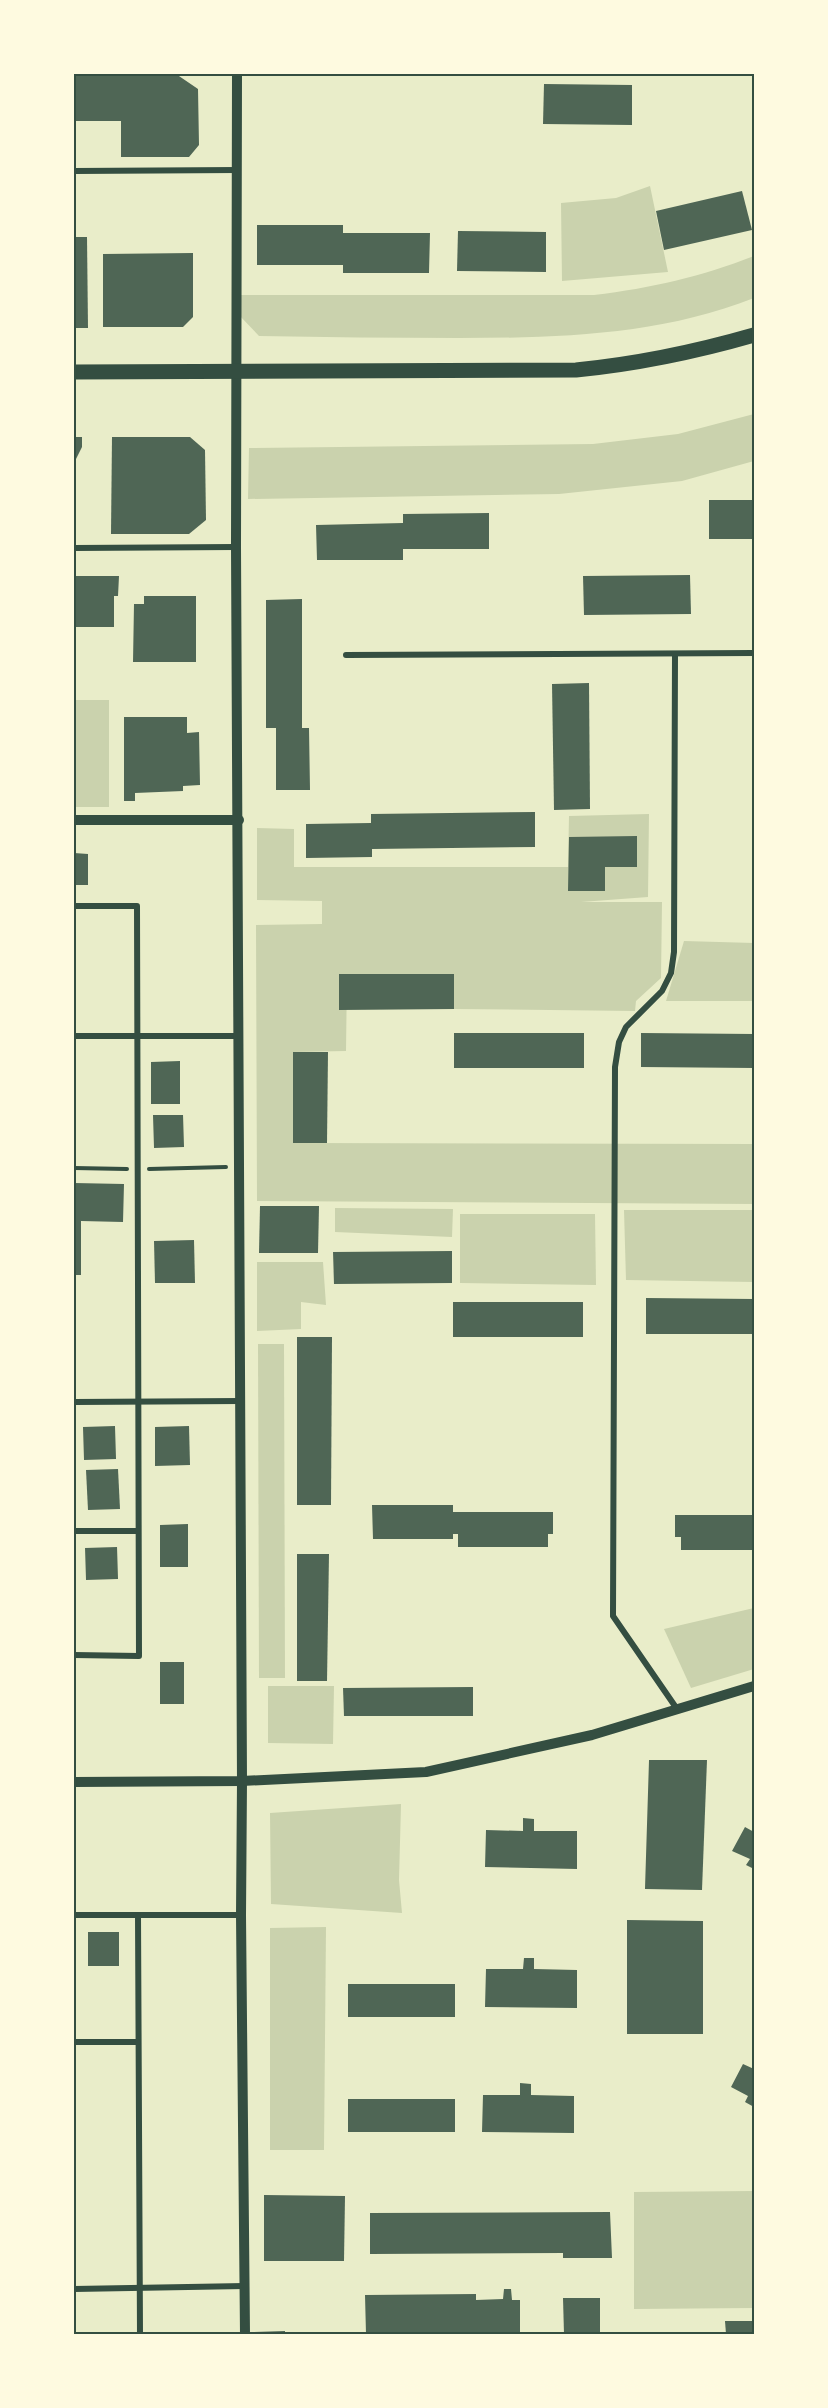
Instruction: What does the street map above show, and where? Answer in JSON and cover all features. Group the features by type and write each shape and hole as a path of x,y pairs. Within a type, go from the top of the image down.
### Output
{"main road":[{"path":"74,372 576,370 628,365 693,353 754,335"}],"street":[{"path":"237,74 236,547 242,1781 240,1915 245,2334"},
{"path":"74,171 238,170"},
{"path":"74,548 236,547"},
{"path":"346,655 754,653"},
{"path":"675,654 674,952 671,973 662,991 626,1027 619,1042 615,1067 613,1617 677,1709"},
{"path":"74,820 239,820"},
{"path":"74,906 136,906 139,1656 74,1655"},
{"path":"74,1036 239,1036"},
{"path":"74,1402 241,1401"},
{"path":"74,1531 138,1531"},
{"path":"74,1782 242,1781 426,1772 592,1735 754,1686"},
{"path":"74,1915 240,1915"},
{"path":"138,1915 140,2334"},
{"path":"74,2042 138,2042"},
{"path":"74,2289 245,2286"}],"path":[{"path":"74,1168 240,1167"}],"green space":[{"path":"650,186 668,272 562,281 561,203 616,198"},
{"path":"754,256 754,298 682,320 609,332 497,338 259,336 239,315 241,295 594,295 676,281"},
{"path":"754,414 754,461 682,481 559,494 248,499 249,448 593,444 678,434"},
{"path":"74,700 109,700 109,807 74,807"},
{"path":"649,814 648,897 581,902 662,902 661,978 636,1001 635,1011 454,1009 454,974 347,974 346,1051 293,1052 293,1143 754,1144 754,1204 257,1201 256,925 322,924 322,901 257,900 257,828 294,829 294,867 568,867 569,816"},
{"path":"684,941 754,943 754,1001 666,1001"},
{"path":"335,1208 453,1209 452,1237 335,1232"},
{"path":"624,1210 754,1210 754,1282 626,1280"},
{"path":"460,1214 595,1214 596,1285 460,1283"},
{"path":"257,1262 323,1262 326,1305 301,1302 301,1329 257,1331"},
{"path":"258,1344 284,1344 285,1678 259,1678"},
{"path":"754,1608 754,1669 691,1688 664,1629"},
{"path":"268,1686 334,1686 333,1744 268,1743"},
{"path":"401,1804 399,1880 402,1913 271,1904 270,1813"},
{"path":"326,1927 324,2150 270,2150 270,1928"},
{"path":"754,2191 754,2308 634,2309 634,2192"}],"building":[{"path":"74,74 176,74 198,89 199,145 189,157 121,157 121,121 74,121"},
{"path":"544,84 632,85 632,125 543,124"},
{"path":"742,191 752,230 664,250 656,211"},
{"path":"257,225 343,225 343,233 430,233 429,273 343,273 343,265 257,265"},
{"path":"458,231 546,232 546,272 457,271"},
{"path":"74,237 87,237 88,328 74,328"},
{"path":"193,253 193,317 183,327 103,327 103,254"},
{"path":"74,437 82,437 82,447 74,463"},
{"path":"112,437 190,437 205,450 206,520 189,534 111,534"},
{"path":"74,497 76,497 76,535 74,535"},
{"path":"709,500 754,500 754,539 709,539"},
{"path":"489,513 489,549 403,549 403,560 317,560 316,525 403,523 403,514"},
{"path":"690,575 691,614 584,615 583,576"},
{"path":"75,576 119,576 118,596 114,596 114,627 74,627"},
{"path":"144,596 196,596 196,662 133,662 134,604 144,604"},
{"path":"302,599 302,728 309,728 310,790 276,790 276,728 266,728 266,600"},
{"path":"589,683 590,809 554,810 552,684"},
{"path":"124,717 187,717 187,733 199,732 200,785 183,786 183,791 135,793 135,801 124,801"},
{"path":"535,812 535,847 372,849 372,857 306,858 306,824 371,823 371,814"},
{"path":"637,836 637,867 605,867 605,891 568,891 569,837"},
{"path":"74,853 88,854 88,885 74,885"},
{"path":"339,974 454,974 454,1009 339,1010"},
{"path":"454,1033 584,1033 584,1068 454,1068"},
{"path":"641,1033 754,1034 754,1068 641,1067"},
{"path":"293,1052 328,1052 327,1143 293,1143"},
{"path":"180,1061 180,1104 151,1104 151,1062"},
{"path":"153,1115 183,1115 184,1147 154,1148"},
{"path":"74,1183 124,1184 123,1222 81,1221 81,1275 74,1275"},
{"path":"260,1206 319,1206 318,1253 259,1253"},
{"path":"194,1240 195,1283 155,1283 154,1241"},
{"path":"452,1251 452,1283 334,1284 333,1252"},
{"path":"646,1298 754,1299 754,1334 646,1334"},
{"path":"453,1302 583,1302 583,1337 453,1337"},
{"path":"297,1337 332,1337 331,1505 297,1505"},
{"path":"115,1426 116,1459 84,1460 83,1427"},
{"path":"189,1426 190,1465 155,1466 155,1427"},
{"path":"118,1469 120,1509 88,1510 86,1470"},
{"path":"372,1505 453,1505 453,1512 553,1512 553,1534 548,1534 548,1547 458,1547 458,1534 453,1534 453,1539 373,1539"},
{"path":"675,1515 754,1515 754,1550 681,1550 681,1537 675,1537"},
{"path":"188,1524 188,1567 160,1567 160,1525"},
{"path":"117,1547 118,1579 86,1580 85,1548"},
{"path":"297,1554 329,1554 327,1681 297,1681"},
{"path":"160,1662 184,1662 184,1704 160,1704"},
{"path":"473,1687 473,1716 344,1716 343,1688"},
{"path":"649,1760 707,1760 702,1890 645,1889"},
{"path":"523,1818 534,1819 534,1831 577,1831 577,1869 485,1867 486,1830 523,1831"},
{"path":"745,1827 754,1832 754,1869 746,1865 750,1859 732,1851"},
{"path":"627,1920 703,1921 703,2034 627,2034"},
{"path":"88,1932 119,1932 119,1966 88,1966"},
{"path":"524,1958 534,1958 534,1969 577,1970 577,2008 485,2007 486,1969 523,1969"},
{"path":"348,1984 455,1984 455,2017 348,2017"},
{"path":"743,2064 754,2069 754,2107 745,2102 748,2096 731,2087"},
{"path":"520,2083 531,2084 531,2095 574,2096 574,2133 482,2132 483,2095 520,2095"},
{"path":"348,2099 455,2099 455,2132 348,2132"},
{"path":"264,2195 345,2196 344,2261 264,2261"},
{"path":"610,2212 612,2258 563,2258 563,2253 370,2254 370,2213"},
{"path":"504,2289 511,2289 512,2300 520,2300 520,2334 366,2334 365,2295 476,2294 476,2300 503,2299"},
{"path":"563,2298 600,2298 600,2334 564,2334"},
{"path":"725,2321 754,2321 754,2334 726,2334"},
{"path":"285,2331 285,2334 254,2334 254,2332"},
{"path":"313,2332 352,2332 352,2334 313,2334"}]}
